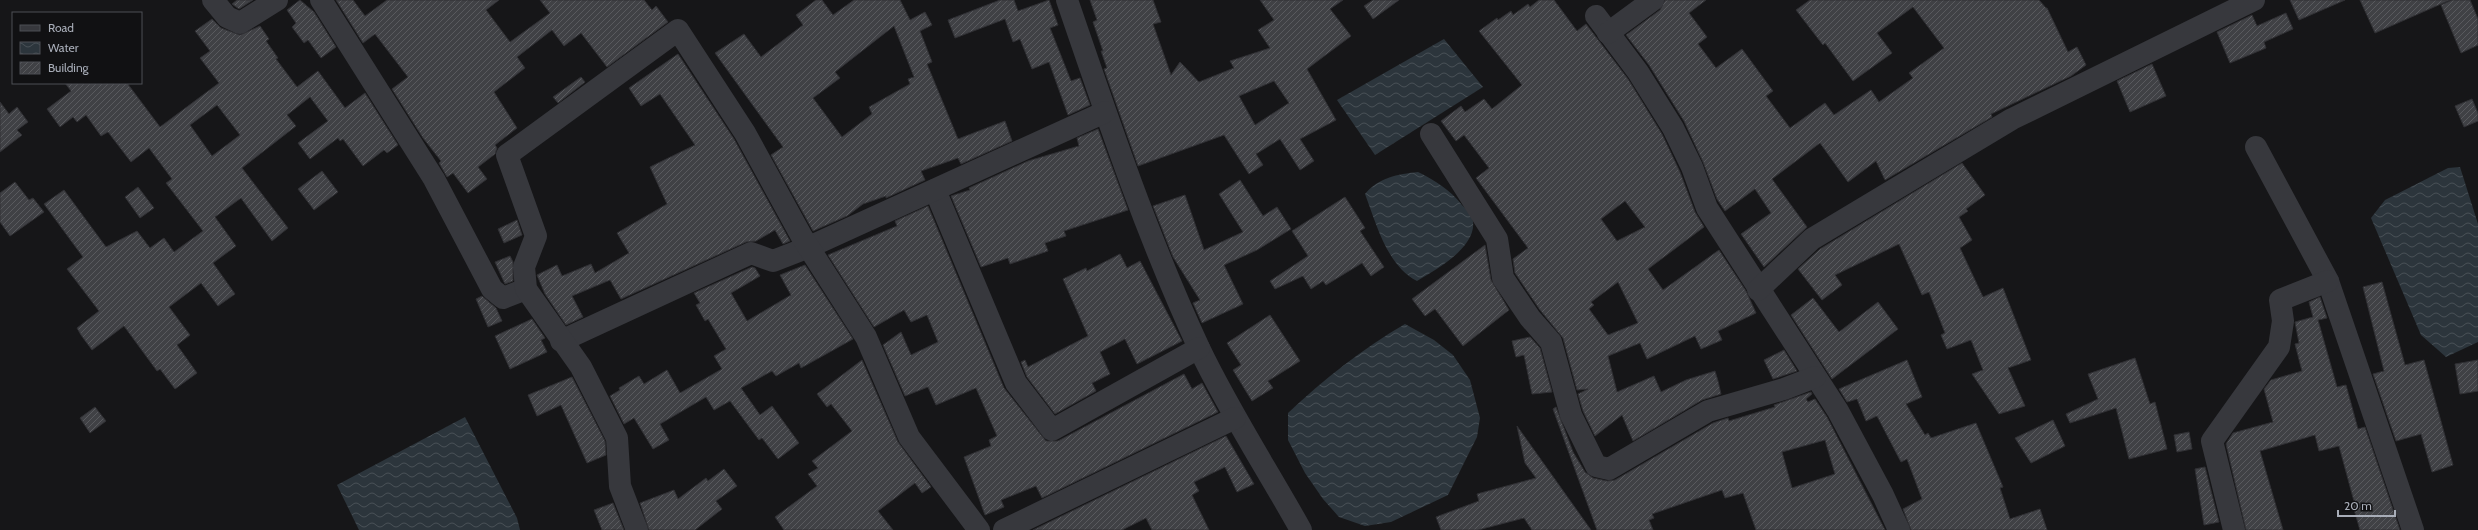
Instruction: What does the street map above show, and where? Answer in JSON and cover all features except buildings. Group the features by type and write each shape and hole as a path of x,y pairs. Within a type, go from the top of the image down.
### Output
{"street":[{"path":"213,0 227,17 240,23 277,0"},
{"path":"321,0 434,179 492,289 503,298 526,290"},
{"path":"1067,0 1105,112 1168,275 1199,348 1235,418 1301,530"},
{"path":"1653,0 1602,25 1638,72 1673,128 1692,167 1707,208 1758,290 1842,418 1883,495 1899,530"},
{"path":"1758,290 1812,239 2012,119 2254,0"},
{"path":"637,530 620,486 617,438 581,367 526,290 524,267 536,236 507,155 678,30 745,133 809,247 866,337 909,437 979,530"},
{"path":"561,341 751,253 773,261 809,247 1105,112"},
{"path":"1431,134 1497,239 1503,278 1530,318 1551,342 1571,415 1596,466 1610,469 1708,411 1784,389 1815,377"},
{"path":"2256,147 2328,281 2413,530"},
{"path":"935,190 1016,383 1052,430 1199,348"},
{"path":"2234,530 2212,441 2279,347 2283,321 2280,300 2328,281"},
{"path":"1004,530 1235,418"}],"water":[{"path":"1444,39 1483,87 1375,155 1337,100"},
{"path":"2460,167 2478,224 2478,342 2446,357 2421,335 2371,218 2385,200 2448,168"},
{"path":"1418,172 1436,182 1452,194 1471,215 1473,227 1470,237 1455,255 1446,263 1417,281 1407,274 1390,255 1378,230 1365,194 1376,184 1389,178"},
{"path":"1405,324 1434,340 1453,355 1470,380 1480,418 1477,437 1448,495 1391,522 1365,526 1339,517 1323,499 1305,473 1288,440 1288,413 1315,388 1344,365"},
{"path":"465,417 517,518 520,530 359,530 337,485"}]}
